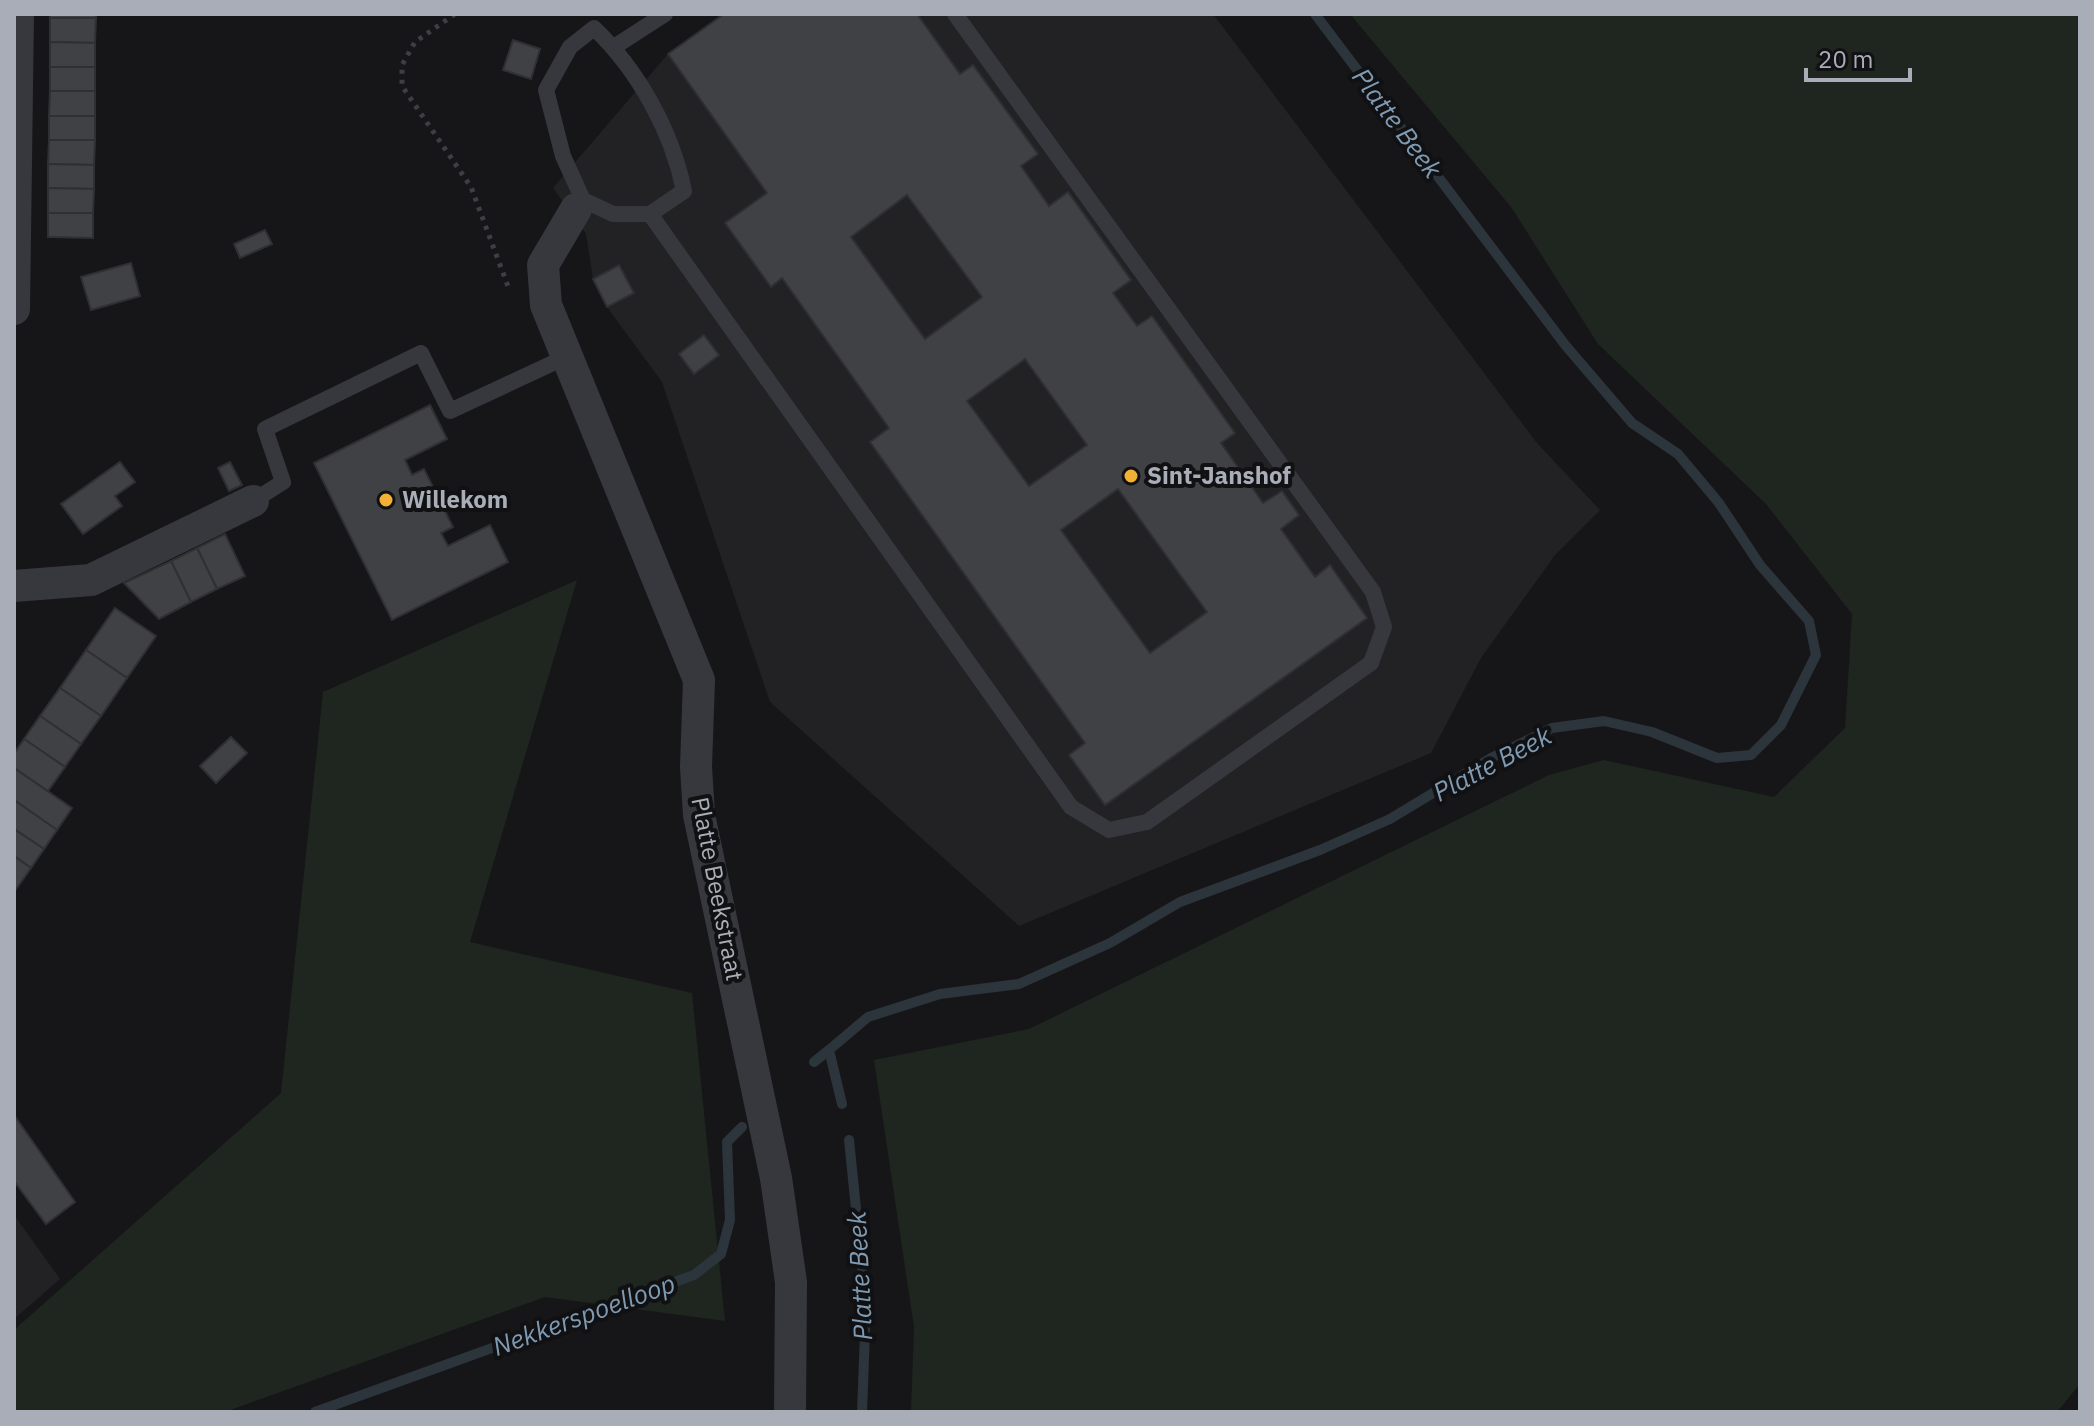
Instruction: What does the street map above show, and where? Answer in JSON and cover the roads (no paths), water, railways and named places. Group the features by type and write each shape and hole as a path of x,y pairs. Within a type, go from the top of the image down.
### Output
{"street":[{"path":"14,309 18,14"},
{"name":"Platte Beekstraat","path":"580,204 543,265 546,305 699,680 696,767 699,815 776,1178 791,1282 790,1412"},
{"path":"14,586 91,580 253,501"}],"lane":[{"path":"614,47 665,14"},
{"path":"650,214 1071,807 1109,830 1147,822 1371,663 1384,627 1373,592 955,14"},
{"path":"590,21 614,47 633,70 678,162 684,191 650,214 613,214 580,204 563,156 546,90 570,47 590,21"},
{"path":"253,501 283,482 265,429 421,353 450,411 566,357"}],"waterway":[{"name":"Platte Beek","path":"842,1104 829,1050 868,1017 940,994 1019,984 1110,943 1180,902 1320,850 1390,819 1491,758 1552,728 1604,721 1652,732 1717,758 1751,755 1781,725 1816,655 1809,621 1760,565 1719,503 1678,454 1632,423 1566,346 1315,14"},
{"name":"Nekkerspoelloop","path":"814,1062 829,1050"},
{"name":"Nekkerspoelloop","path":"315,1412 694,1275 721,1254 730,1220 727,1142 742,1127"},
{"name":"Platte Beek","path":"849,1140 866,1306 862,1412"}],"place":[{"name":"Sint-Janshof","path":"1131,476"},
{"name":"Willekom","path":"386,500"}]}
